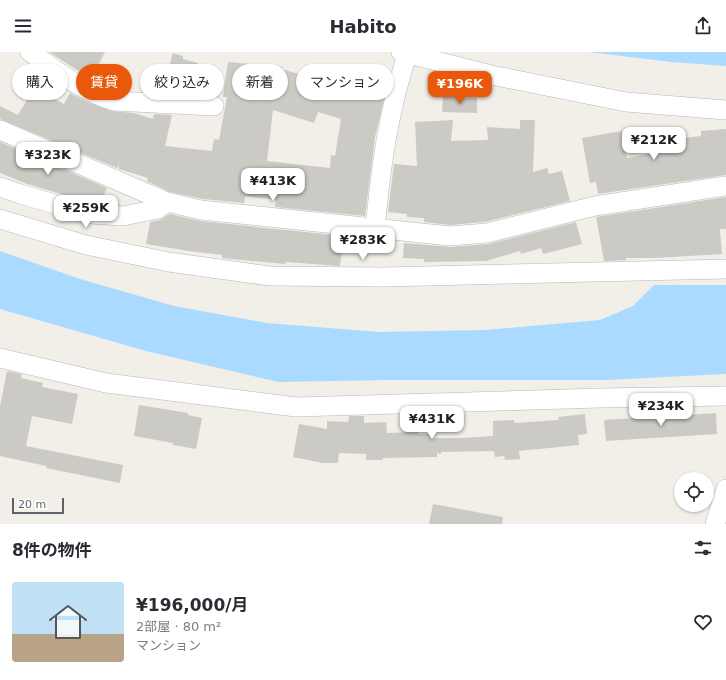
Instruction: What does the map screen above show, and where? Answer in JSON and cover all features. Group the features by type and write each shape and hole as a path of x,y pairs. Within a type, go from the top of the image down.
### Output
{"street":[{"path":"30,52 74,82 114,101 214,106"},
{"path":"375,229 382,161 392,108 405,53 491,75 626,102 726,110"},
{"path":"0,130 167,202 201,210 450,236 487,233 594,206 726,186"},
{"path":"0,187 90,214 123,216 158,210 167,202"},
{"path":"0,219 86,245 169,262 270,276 400,277 726,269"},
{"path":"0,358 106,383 296,407 600,398 726,396"},
{"path":"715,524 726,489"}],"water":[{"path":"589,52 726,52 726,66 671,62"},
{"path":"0,251 80,279 174,306 267,323 379,332 485,330 600,320 633,306 654,285 726,285 726,374 607,380 389,380 278,382 146,351 0,309"}],"building":[{"path":"49,52 105,52 99,64 76,64 76,69"},
{"path":"173,53 183,56 183,59 198,63 198,64 170,64"},
{"path":"228,62 250,64 232,64 232,100 288,100 288,71 296,73 296,100 384,100 375,137 365,216 275,207 276,200 245,196 244,203 203,199 170,192 147,181 148,178 119,169 119,165 117,168 0,119 0,106 18,115 27,100 57,100 64,104 66,100 68,100 70,93 76,96 76,100 83,100 111,111 134,113 153,119 154,114 172,115 165,146 212,151 214,139 219,140 227,97 224,97 224,90","holes":["273,110 314,123 318,112 341,119 335,156 331,155 330,168 267,161"]},
{"path":"443,97 477,98 477,113 442,112"},
{"path":"453,120 451,141 488,140 487,127 520,129 520,120 535,120 533,172 547,168 549,174 562,171 570,201 485,222 450,225 424,222 424,218 407,217 407,214 388,212 394,164 417,166 415,122"},
{"path":"726,129 726,175 598,194 596,182 590,183 582,138 622,131 627,158 656,153 655,142 701,136 701,131"},
{"path":"0,142 107,188 100,204 27,184 0,173"},
{"path":"726,197 726,229 720,229 722,254 655,258 626,258 626,260 604,261 596,217"},
{"path":"170,214 200,221 344,236 340,266 286,262 285,264 222,258 222,255 146,244 150,222 160,220"},
{"path":"576,222 582,244 543,254 541,248 521,254 520,251 486,261 424,262 424,259 403,258 404,243 451,247 488,244"},
{"path":"7,371 22,374 21,378 43,383 42,387 78,394 72,424 32,416 26,446 123,465 120,483 46,468 46,466 0,456 0,406"},
{"path":"139,405 188,413 188,415 202,418 196,449 134,436"},
{"path":"716,413 717,434 606,441 604,420"},
{"path":"585,414 587,434 578,435 579,445 519,451 520,459 505,460 504,456 495,457 494,451 441,452 441,454 437,453 437,457 383,458 383,460 366,460 366,454 339,453 338,463 323,463 293,457 299,424 327,429 327,421 348,422 349,416 364,416 364,423 386,422 387,433 418,432 418,434 430,434 430,438 464,438 493,436 493,421 514,420 514,423 559,420 558,417"},
{"path":"433,504 503,517 502,524 429,524"}]}
